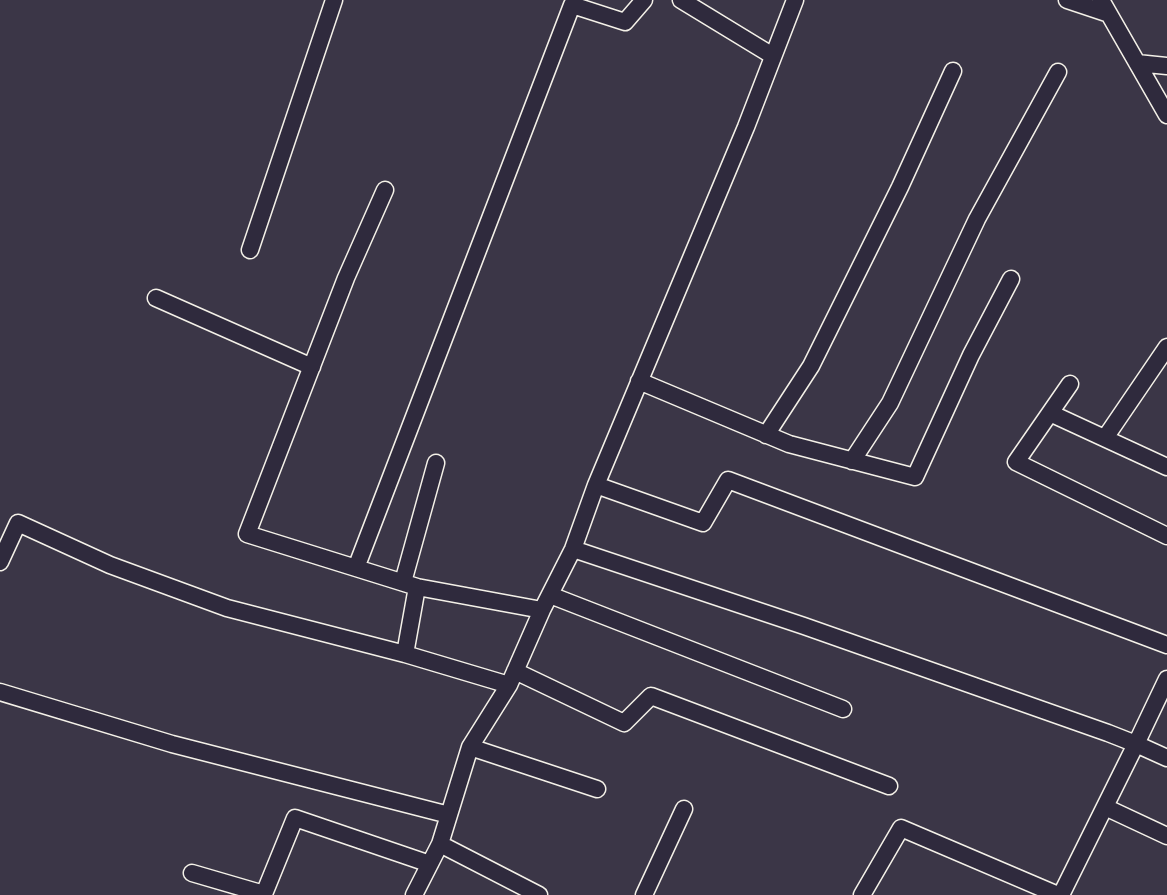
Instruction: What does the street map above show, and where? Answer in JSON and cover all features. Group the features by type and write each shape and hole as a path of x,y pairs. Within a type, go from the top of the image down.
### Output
{"street":[{"path":"250,250 334,0"},
{"path":"356,568 572,5 625,22 644,0"},
{"path":"681,0 773,56"},
{"path":"414,895 440,844 470,747 512,678 542,610 573,549 596,485 746,127 795,0"},
{"path":"1067,0 1110,14"},
{"path":"1101,0 1167,115"},
{"path":"1137,63 1167,66"},
{"path":"766,435 810,366 900,187 953,71"},
{"path":"852,461 890,403 977,220 1058,72"},
{"path":"385,190 346,278 247,534 410,584 542,610"},
{"path":"639,381 789,444 915,477 971,355 1011,279"},
{"path":"156,298 312,367"},
{"path":"1105,438 1167,347"},
{"path":"1070,384 1016,462 1051,481 1167,536"},
{"path":"1050,413 1167,467"},
{"path":"405,654 410,584 436,463"},
{"path":"596,485 704,523 728,480 1167,645"},
{"path":"0,562 18,523 110,565 227,608 405,654 512,678 624,723 651,696 889,786"},
{"path":"573,549 804,626 1101,730 1167,758"},
{"path":"550,595 843,709"},
{"path":"1061,895 1167,679"},
{"path":"0,692 172,744 449,814"},
{"path":"470,747 597,789"},
{"path":"1105,807 1167,836"},
{"path":"644,895 684,809"},
{"path":"192,873 264,894 295,818 430,864"},
{"path":"862,895 901,828 1058,895"},
{"path":"440,844 539,895"}]}
